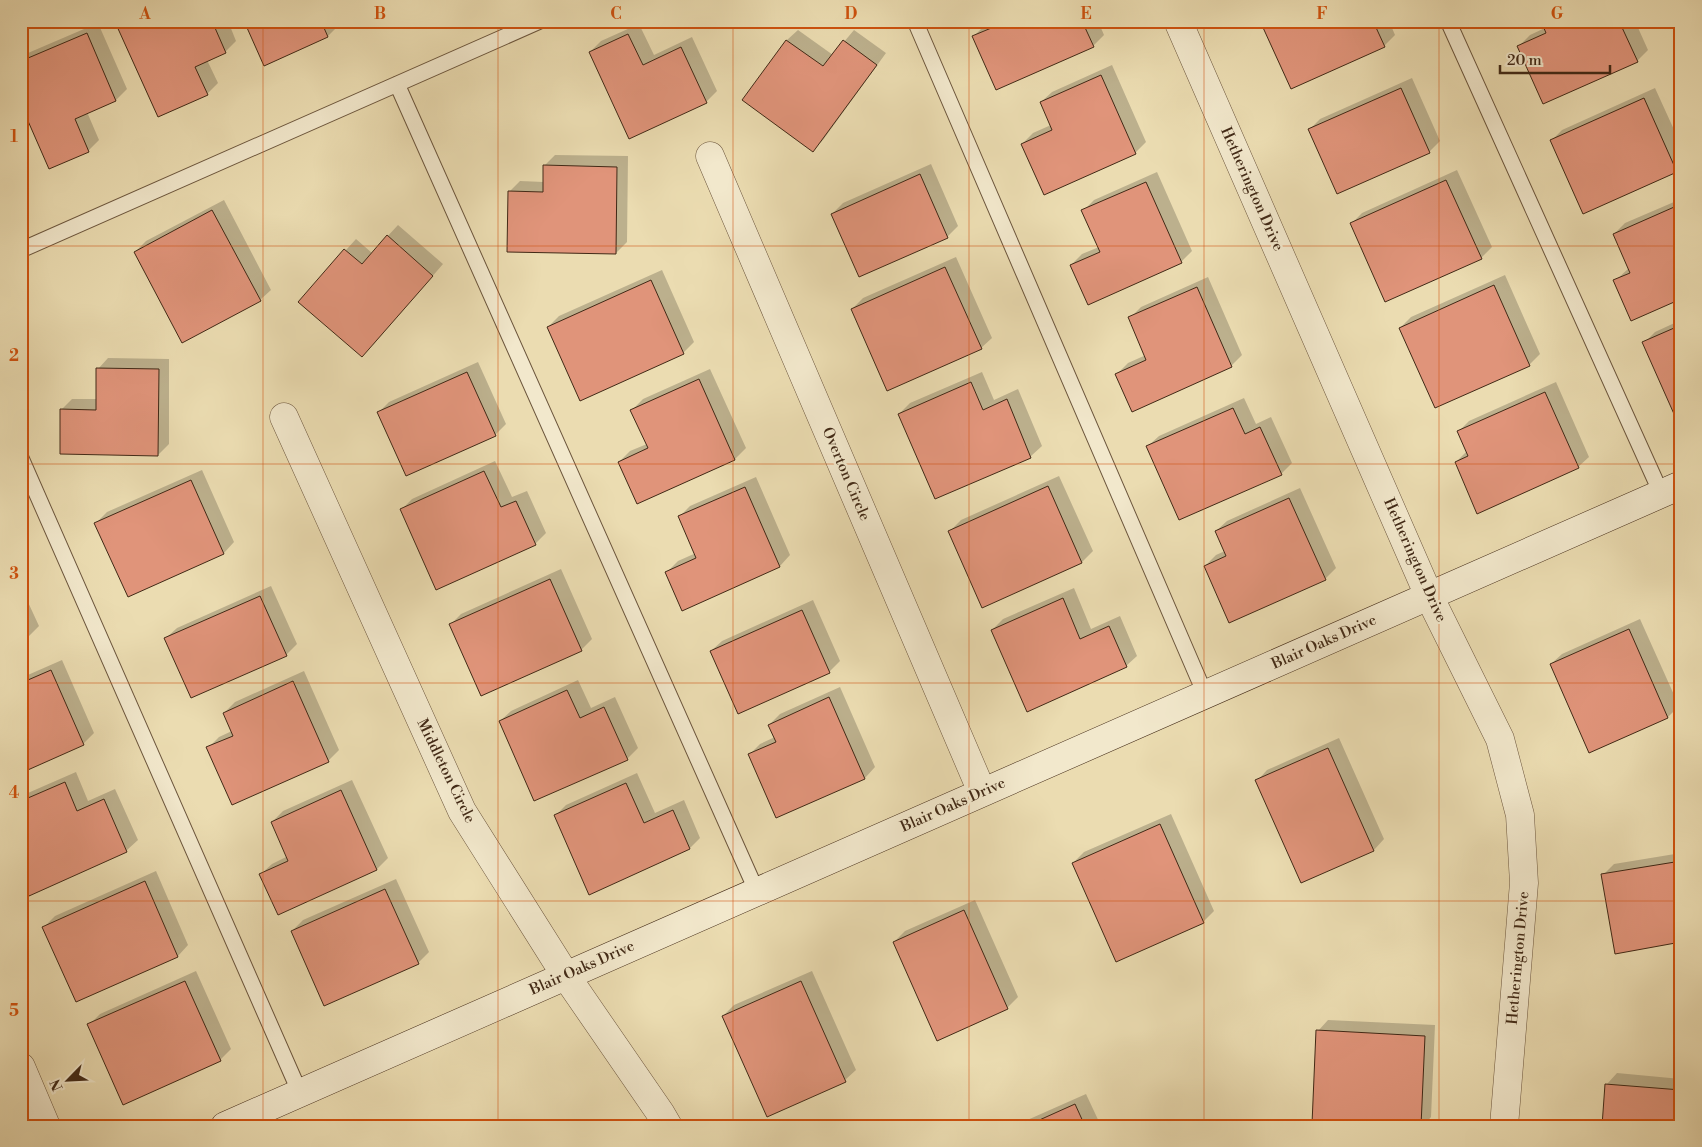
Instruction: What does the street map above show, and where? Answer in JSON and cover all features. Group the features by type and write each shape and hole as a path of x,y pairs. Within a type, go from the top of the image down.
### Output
{"street":[{"name":"Hetherington Drive","path":"1178,21 1429,596 1500,739 1520,816 1524,883 1504,1126"},
{"name":"Overton Circle","path":"710,156 982,792"},
{"name":"Middleton Circle","path":"284,417 462,811 566,976 668,1126"},
{"name":"Blair Oaks Drive","path":"225,1126 1671,489"},
{"path":"21,1067 46,1126"}],"lane":[{"path":"21,250 540,21"},
{"path":"915,21 1205,694"},
{"path":"1448,21 1671,489"},
{"path":"398,84 757,892"},
{"path":"21,458 300,1093"}],"building":[{"path":"212,21 226,53 195,67 208,95 158,117 115,22"},
{"path":"244,21 321,21 328,37 264,66"},
{"path":"1000,21 1082,21 1094,47 996,90 972,36 1001,24"},
{"path":"1260,21 1373,21 1385,47 1291,89"},
{"path":"1541,21 1619,21 1638,62 1543,104 1517,46 1546,33"},
{"path":"87,33 116,101 75,119 89,152 49,169 21,105 21,61"},
{"path":"628,34 643,65 681,47 707,103 629,139 589,52"},
{"path":"786,40 823,66 843,40 877,65 813,152 742,100"},
{"path":"1101,75 1136,154 1044,195 1021,144 1052,130 1040,102"},
{"path":"1401,88 1430,153 1337,194 1308,129"},
{"path":"1644,98 1677,172 1583,214 1550,140"},
{"path":"543,165 617,167 616,254 507,252 508,191 543,192"},
{"path":"920,174 948,238 859,277 831,214"},
{"path":"1446,180 1482,259 1385,302 1350,223"},
{"path":"1146,182 1182,263 1088,305 1070,265 1100,252 1081,210"},
{"path":"1681,204 1681,299 1631,321 1613,280 1630,273 1613,234"},
{"path":"212,210 261,301 182,343 134,252"},
{"path":"387,235 433,276 362,357 298,302 344,249 362,264"},
{"path":"945,267 982,349 887,391 851,309"},
{"path":"651,280 684,354 580,401 547,327"},
{"path":"1494,285 1530,366 1435,408 1399,328"},
{"path":"1197,287 1232,367 1132,412 1115,374 1146,360 1128,317"},
{"path":"1681,325 1681,422 1678,423 1642,342"},
{"path":"96,368 159,369 158,456 60,454 60,409 96,410"},
{"path":"467,372 496,436 406,476 377,412"},
{"path":"699,379 735,460 637,504 618,462 648,448 630,410"},
{"path":"971,382 983,410 1007,399 1031,458 935,499 898,414"},
{"path":"1545,392 1579,468 1477,514 1455,462 1468,456 1457,431"},
{"path":"1233,408 1245,434 1260,427 1282,475 1179,520 1146,446"},
{"path":"484,471 501,507 516,501 536,545 436,590 400,509"},
{"path":"191,480 224,554 128,597 94,523"},
{"path":"1048,486 1082,563 982,608 948,531"},
{"path":"745,487 780,567 682,611 665,572 696,558 678,516"},
{"path":"1289,498 1326,580 1229,623 1204,566 1226,556 1215,531"},
{"path":"550,579 582,651 481,696 449,624"},
{"path":"260,596 287,656 191,698 164,638"},
{"path":"1063,598 1080,639 1109,626 1127,667 1027,712 991,630"},
{"path":"802,610 830,673 738,714 710,651"},
{"path":"21,622 28,638 21,641"},
{"path":"1629,629 1668,718 1589,753 1550,664"},
{"path":"51,670 84,745 21,773 21,683"},
{"path":"293,681 329,762 232,805 206,747 233,736 223,713"},
{"path":"567,690 580,718 604,707 628,760 534,801 499,721"},
{"path":"829,697 865,779 776,818 748,754 776,742 768,725"},
{"path":"1328,748 1374,851 1301,883 1255,780"},
{"path":"65,782 77,811 104,799 127,852 29,896 21,879 21,801"},
{"path":"626,783 644,823 673,810 690,849 589,895 554,815"},
{"path":"341,790 377,870 278,915 259,874 288,861 271,822"},
{"path":"1160,824 1204,923 1116,962 1072,863"},
{"path":"1681,861 1681,942 1615,954 1601,874"},
{"path":"145,881 178,957 76,1002 42,927"},
{"path":"385,889 419,964 324,1006 291,931"},
{"path":"964,910 1008,1009 937,1041 893,942"},
{"path":"185,981 221,1061 123,1105 87,1024"},
{"path":"801,981 846,1082 767,1117 722,1016"},
{"path":"1316,1030 1425,1036 1421,1126 1312,1124"},
{"path":"1605,1084 1681,1090 1681,1126 1602,1126"},
{"path":"1075,1104 1085,1126 1026,1126"}]}
